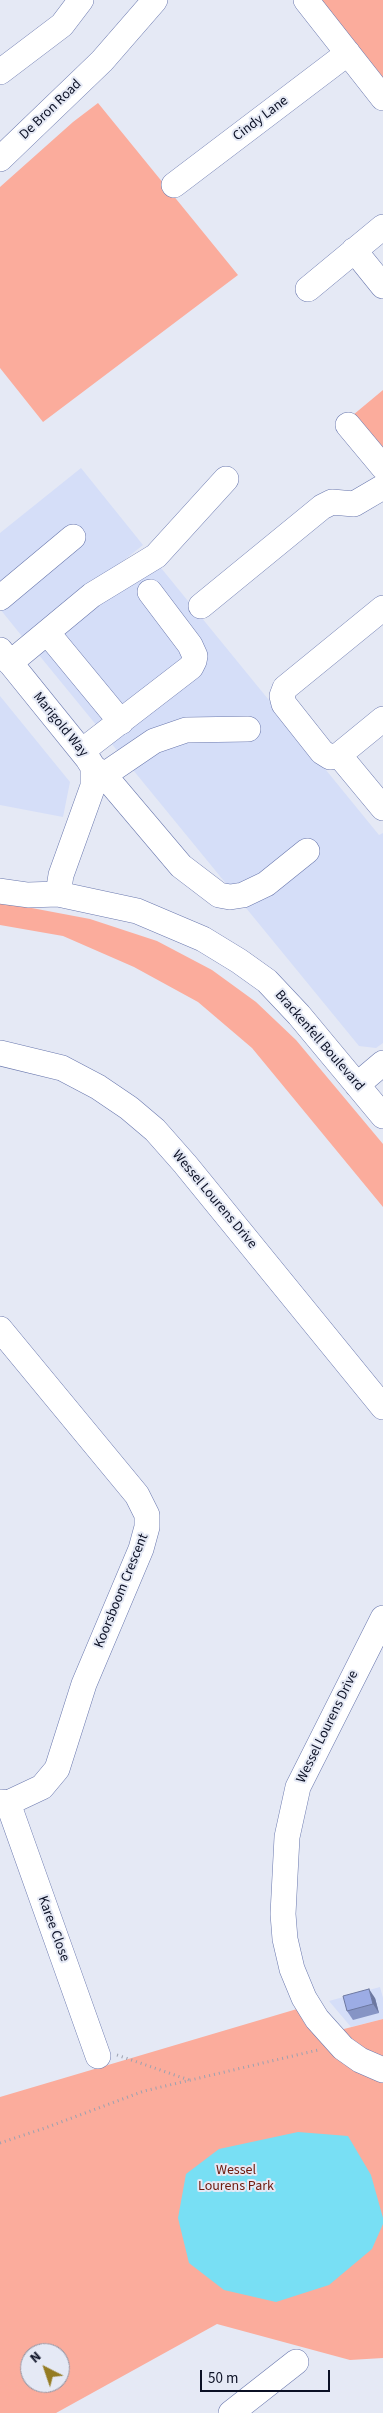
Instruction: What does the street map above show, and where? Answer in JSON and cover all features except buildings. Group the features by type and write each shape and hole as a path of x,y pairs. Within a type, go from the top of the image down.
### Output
{"street":[{"path":"0,72 62,25 80,0"},
{"name":"De Bron Road","path":"0,158 102,61 155,0"},
{"path":"306,0 383,98"},
{"name":"Cindy Lane","path":"174,185 348,53"},
{"name":"De Bron Road","path":"0,142 102,61"},
{"path":"308,288 383,226"},
{"path":"354,250 383,286"},
{"path":"348,425 383,467"},
{"path":"5,656 92,595 156,556 226,479"},
{"path":"201,606 322,507 332,502 349,504 373,493"},
{"path":"0,598 73,537"},
{"path":"93,764 121,722 191,667 195,656 190,645 150,592"},
{"path":"383,608 283,692 284,704 322,752 330,757 339,755 383,719"},
{"path":"55,642 121,722"},
{"name":"Marigold Way","path":"5,656 93,764 93,786 61,875 58,894"},
{"path":"93,764 154,740 186,730 248,729"},
{"path":"339,755 383,808"},
{"path":"93,764 181,866 219,895 230,897 244,895 266,884 307,851"},
{"name":"Brackenfell Boulevard","path":"0,874 33,881 58,894"},
{"name":"Brackenfell Boulevard","path":"0,891 28,895 58,894 138,911 203,939 268,981 299,1015 383,1116"},
{"name":"Wessel Lourens Drive","path":"0,1053 62,1068 98,1087 129,1108 154,1130 185,1164 383,1407"},
{"path":"357,1084 383,1063"},
{"name":"Koorsboom Crescent","path":"0,1329 137,1495 146,1515 147,1527 142,1549 84,1684 56,1769 42,1787 4,1802"},
{"name":"Wessel Lourens Drive","path":"383,1618 308,1763 298,1787 287,1837 284,1914 286,1939 292,1969 313,2012 340,2045 360,2060 383,2070"},
{"name":"Karee Close","path":"4,1802 96,2051"},
{"path":"231,2413 296,2362"}],"path":[{"path":"0,2142 45,2128 144,2091 340,2045"},
{"path":"96,2051 190,2080"}],"shaded area":[{"path":"81,468 143,545 25,640 0,609 0,533"},
{"path":"157,563 379,835 383,833 383,1043 376,1048 359,1046 34,649"},
{"path":"0,696 70,782 63,817 0,805"},
{"path":"380,1987 383,1998 383,2019 351,2027 329,2001"}],"green space":[{"path":"319,0 383,0 383,82"},
{"path":"98,103 238,275 43,422 0,368 0,187 73,122"},
{"path":"383,390 383,456 353,415"},
{"path":"0,902 90,919 157,941 212,970 256,1002 296,1040 383,1144 383,1207 252,1048 198,1002 134,967 63,936 0,925"},
{"name":"Wessel Lourens Park","path":"297,2009 305,2024 328,2050 356,2071 383,2083 383,2358 350,2360 217,2324 56,2413 0,2413 0,2097"},
{"path":"383,2019 383,2058 367,2050 340,2030"}],"water":[{"path":"298,2132 348,2136 371,2175 383,2218 383,2224 372,2249 329,2285 276,2302 224,2290 189,2263 178,2218 186,2174 219,2149"}]}
